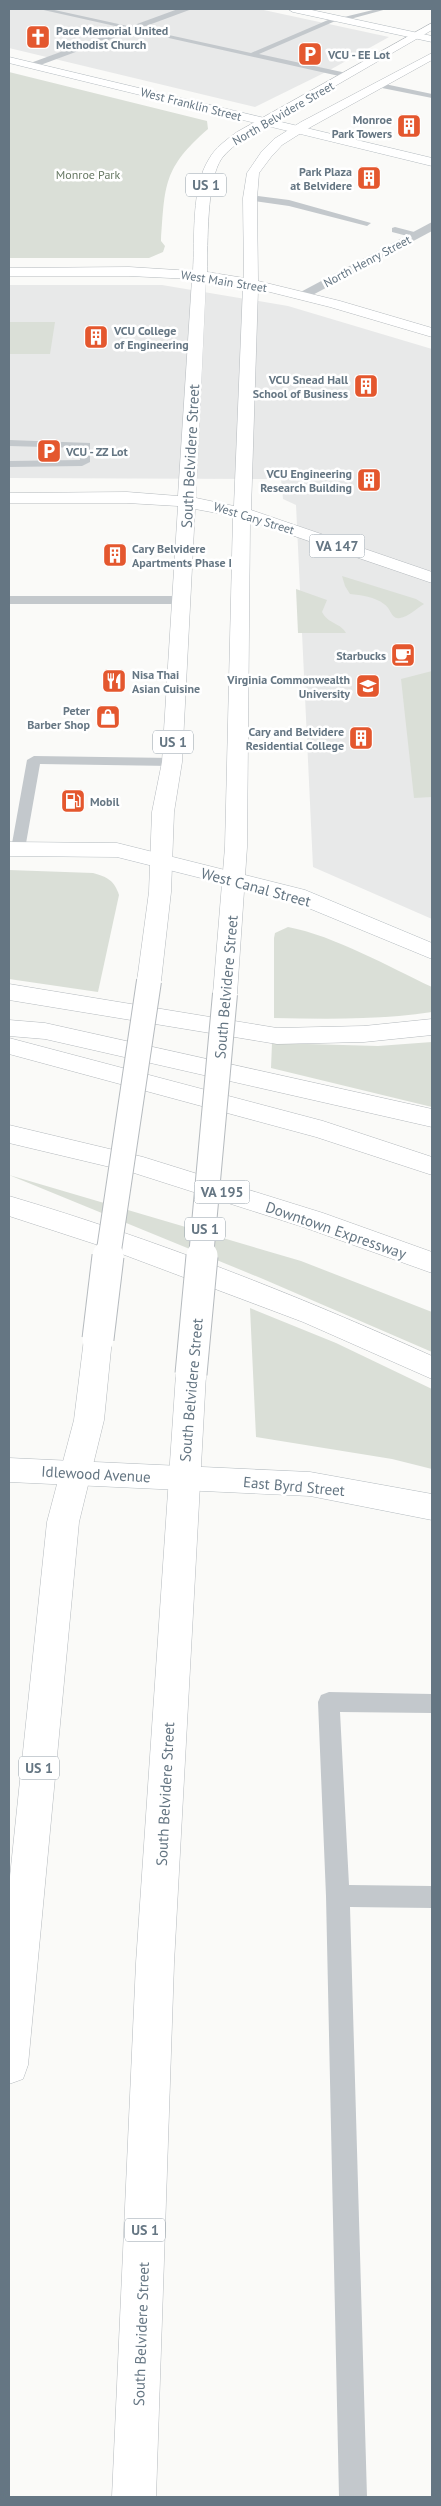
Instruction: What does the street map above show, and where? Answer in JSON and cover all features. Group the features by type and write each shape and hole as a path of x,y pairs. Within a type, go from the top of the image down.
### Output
{"main road":[{"path":"293,9 432,39"},
{"name":"North Belvidere Street","path":"200,276 204,195 211,162 228,145 264,122 348,76 432,26"},
{"name":"North Belvidere Street","path":"251,283 250,198 253,173 266,154 298,130 432,56"},
{"name":"West Franklin Street","path":"9,60 432,162"},
{"name":"West Main Street","path":"9,272 170,272 251,283 432,333"},
{"name":"South Belvidere Street","path":"9,2065 63,1522 89,1420 117,1188 149,982 160,892 163,812 172,762 200,276"},
{"name":"South Belvidere Street","path":"134,2497 155,1963 184,1478 234,880 251,283"},
{"name":"West Cary Street","path":"9,498 188,500 243,513 432,578"},
{"name":"West Canal Street","path":"14,848 117,850 297,895 431,951"},
{"path":"9,992 277,1036 364,1034 432,1027"},
{"path":"9,1028 45,1031 432,1118"},
{"path":"9,1046 324,1130 432,1166"},
{"name":"Downtown Expressway","path":"9,1134 134,1164 313,1220 432,1263"},
{"path":"9,1206 108,1238 313,1314 432,1368"},
{"name":"Idlewood Avenue","path":"9,1470 184,1478"},
{"name":"East Byrd Street","path":"184,1478 310,1484 432,1507"}],"street":[{"path":"31,65 187,9"},
{"name":"North Henry Street","path":"302,296 432,226"}],"lane":[{"path":"42,9 348,76"},
{"path":"252,54 340,19 384,9"},
{"path":"380,85 432,96"},
{"path":"250,198 289,203 368,223"},
{"path":"395,230 415,235"},
{"path":"9,443 86,445 85,462 82,463 9,464"},
{"path":"9,600 182,600"},
{"path":"14,848 34,760 172,762"},
{"path":"354,2497 338,1896 329,1702 432,1703"},
{"path":"338,1896 432,1897"}],"shaded area":[{"path":"9,9 259,9 389,37 328,71 255,107 9,48"},
{"name":"Virginia Commonwealth University","path":"9,285 162,285 288,306 432,349 432,919 313,867 296,505 283,499 281,479 9,478"}],"green space":[{"name":"Monroe Park","path":"9,72 207,121 208,129 182,155 169,179 162,222 161,241 165,246 163,252 149,258 9,258"},
{"path":"9,322 55,322 50,354 9,354"},
{"path":"342,576 416,599 424,604 406,616 397,618 380,602 368,597 350,594"},
{"path":"296,589 327,600 322,612 346,633 298,633"},
{"path":"432,671 432,797 414,798 401,679"},
{"path":"9,870 93,873 106,878 115,886 119,895 98,992 9,979"},
{"path":"288,927 324,937 432,987 432,1012 373,1018 274,1018 274,938 275,933"},
{"path":"432,1042 432,1107 271,1068 272,1043 378,1046"},
{"path":"9,1175 301,1261 432,1312 432,1352 263,1279"},
{"path":"250,1308 336,1343 432,1389 432,1469 392,1459 256,1437"}],"place":[{"name":"Pace Memorial United Methodist Church","path":"38,37"},
{"name":"VCU - EE Lot","path":"310,54"},
{"name":"Monroe Park Towers","path":"409,126"},
{"name":"Park Plaza at Belvidere","path":"369,178"},
{"name":"VCU College of Engineering","path":"96,337"},
{"name":"VCU Snead Hall School of Business","path":"366,386"},
{"name":"VCU - ZZ Lot","path":"49,451"},
{"name":"VCU Engineering Research Building","path":"369,480"},
{"name":"Cary Belvidere Apartments Phase I","path":"115,555"},
{"name":"Starbucks","path":"403,655"},
{"name":"Nisa Thai Asian Cuisine","path":"114,681"},
{"name":"Virginia Commonwealth University","path":"368,686"},
{"name":"Peter Barber Shop","path":"108,717"},
{"name":"Cary and Belvidere Residential College","path":"361,738"},
{"name":"Mobil","path":"73,801"}]}
